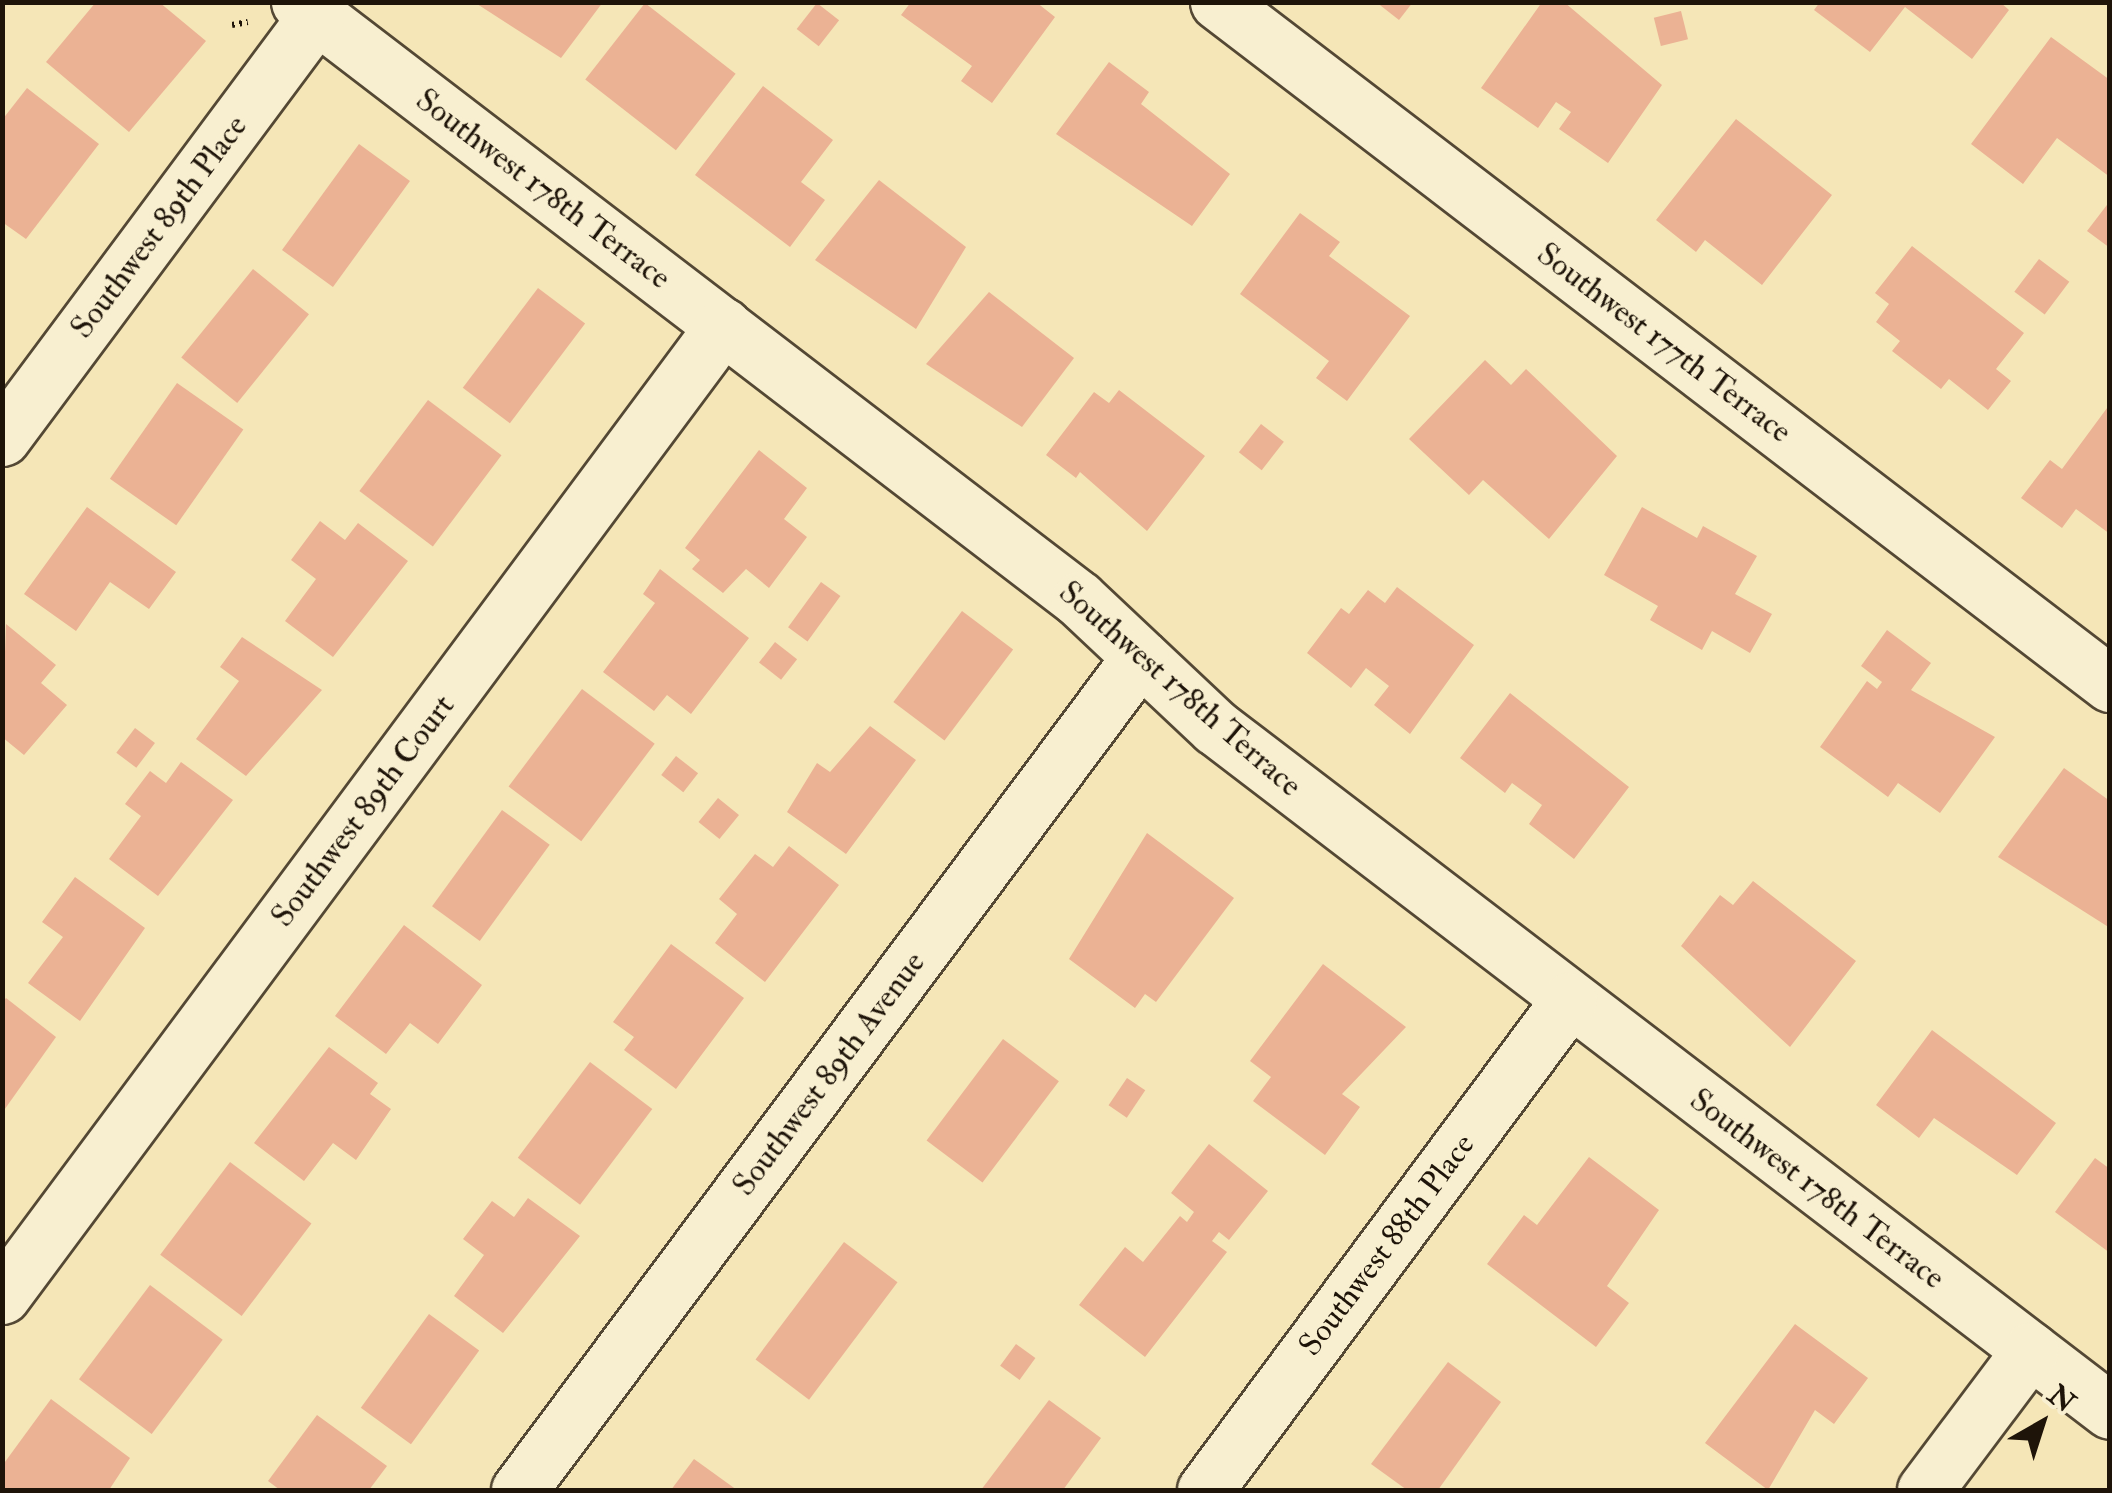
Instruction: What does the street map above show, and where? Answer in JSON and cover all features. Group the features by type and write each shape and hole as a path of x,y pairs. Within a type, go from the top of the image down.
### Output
{"street":[{"name":"Southwest 177th Terrace","path":"1218,2 2110,684"},
{"name":"Southwest 178th Terrace","path":"308,9 1079,599 1215,727 2110,1412"},
{"name":"Southwest 89th Place","path":"2,438 308,9"},
{"name":"Southwest 89th Court","path":"2,1296 723,326"},
{"name":"Southwest 89th Avenue","path":"519,1490 1140,657"},
{"name":"Southwest 88th Place","path":"1204,1490 1569,1000"},
{"path":"1924,1490 2030,1350"}],"path":[{"path":"232,25 248,22"}],"building":[{"path":"96,2 159,2 206,41 129,132 46,62"},
{"path":"474,2 603,2 561,58"},
{"path":"911,2 1036,2 1055,17 992,103 961,81 972,66 901,15"},
{"path":"1376,2 1413,2 1399,20"},
{"path":"1542,2 1564,2 1662,85 1608,163 1559,129 1571,112 1556,102 1538,128 1481,88"},
{"path":"1820,2 2000,2 2009,10 1972,59 1905,7 1870,52 1814,10"},
{"path":"645,3 736,74 676,150 585,79"},
{"path":"817,3 839,20 819,46 797,29"},
{"path":"1681,11 1688,39 1661,46 1654,18"},
{"path":"2051,37 2110,80 2110,177 2057,138 2023,184 1971,144"},
{"path":"1109,62 1149,92 1141,104 1230,174 1192,226 1056,134"},
{"path":"763,86 833,140 801,182 825,200 790,247 695,175"},
{"path":"27,88 99,144 26,239 2,222 2,120"},
{"path":"1736,119 1832,195 1762,285 1705,240 1696,252 1656,220"},
{"path":"359,144 410,181 333,287 282,250"},
{"path":"879,180 966,247 916,329 815,260"},
{"path":"2110,201 2110,248 2087,231"},
{"path":"1300,213 1340,242 1329,256 1410,316 1347,401 1316,378 1329,361 1240,294"},
{"path":"1912,246 2024,333 1996,369 2011,381 1988,410 1949,379 1941,389 1892,351 1900,341 1876,322 1889,304 1875,293"},
{"path":"2039,259 2069,282 2045,315 2014,292"},
{"path":"253,269 309,314 237,403 181,358"},
{"path":"538,288 585,324 510,423 463,388"},
{"path":"989,292 1074,358 1022,427 926,364"},
{"path":"1485,360 1511,385 1526,369 1617,456 1549,539 1483,480 1469,495 1409,439"},
{"path":"177,383 243,429 176,525 110,479"},
{"path":"1119,390 1205,456 1147,531 1080,472 1076,478 1046,455 1094,392 1109,403"},
{"path":"428,400 501,455 433,546 359,491"},
{"path":"2110,404 2110,534 2076,509 2062,528 2021,498 2050,460 2062,469"},
{"path":"1261,424 1284,442 1262,470 1239,452"},
{"path":"759,450 807,488 784,519 807,537 769,588 746,569 723,593 692,569 700,560 685,548"},
{"path":"87,507 176,572 149,609 110,582 76,631 24,594"},
{"path":"1642,507 1697,538 1703,526 1757,556 1735,594 1772,614 1750,653 1712,631 1702,650 1650,620 1658,606 1604,575"},
{"path":"320,521 345,540 358,523 408,561 333,657 285,621 316,579 291,560"},
{"path":"660,569 749,638 691,714 667,695 654,711 603,672 655,603 643,594"},
{"path":"821,582 840,596 808,641 788,627"},
{"path":"1397,587 1474,645 1410,734 1374,705 1389,686 1366,668 1351,688 1307,653 1341,608 1349,614 1368,590 1385,603"},
{"path":"962,611 1013,650 945,741 893,702"},
{"path":"6,624 56,665 41,683 67,705 24,755 2,737"},
{"path":"1887,630 1931,663 1911,690 1995,737 1940,813 1898,783 1888,797 1820,747 1867,681 1877,689 1882,682 1861,666"},
{"path":"242,637 322,690 246,776 196,739 239,681 220,667"},
{"path":"775,642 797,659 781,680 759,662"},
{"path":"582,689 655,744 581,841 509,786"},
{"path":"1510,693 1629,787 1574,859 1529,824 1542,805 1512,783 1505,793 1460,758"},
{"path":"870,726 916,760 846,854 787,812 817,763 830,772"},
{"path":"135,728 155,743 136,768 116,753"},
{"path":"676,756 698,773 683,792 661,775"},
{"path":"181,762 233,800 158,896 109,859 141,816 125,804 150,771 166,783"},
{"path":"2064,768 2110,801 2110,928 1998,857"},
{"path":"718,798 739,815 719,839 698,822"},
{"path":"502,810 550,845 480,941 432,906"},
{"path":"1147,833 1234,898 1156,1002 1145,994 1135,1008 1069,959"},
{"path":"789,846 839,885 765,982 715,943 737,914 719,899 755,854 773,867"},
{"path":"75,877 145,928 80,1021 28,983 63,937 42,922"},
{"path":"1753,881 1856,961 1790,1047 1681,946 1720,895 1733,905"},
{"path":"404,925 482,985 438,1044 410,1023 386,1054 335,1016"},
{"path":"671,944 744,998 676,1089 624,1050 634,1037 613,1022"},
{"path":"1323,964 1406,1027 1342,1094 1360,1107 1325,1155 1253,1101 1271,1077 1250,1061"},
{"path":"6,998 56,1037 2,1113 2,1003"},
{"path":"1932,1030 2056,1123 2017,1175 1934,1118 1919,1138 1876,1105"},
{"path":"1003,1039 1059,1081 982,1183 927,1140"},
{"path":"329,1047 378,1083 370,1094 391,1109 356,1160 333,1143 304,1181 254,1143"},
{"path":"590,1062 652,1109 580,1205 518,1158"},
{"path":"1127,1078 1145,1090 1127,1118 1109,1105"},
{"path":"1209,1144 1268,1191 1229,1240 1219,1232 1212,1241 1227,1252 1145,1357 1079,1305 1125,1247 1143,1262 1180,1216 1187,1222 1194,1212 1171,1193"},
{"path":"1589,1157 1659,1210 1607,1286 1629,1303 1596,1347 1487,1264 1524,1215 1537,1225"},
{"path":"2095,1158 2110,1169 2110,1253 2055,1212"},
{"path":"230,1162 311,1223 242,1316 160,1255"},
{"path":"528,1198 580,1236 503,1333 454,1296 484,1255 463,1239 492,1201 514,1217"},
{"path":"844,1242 898,1282 809,1400 756,1359"},
{"path":"150,1285 223,1340 152,1434 79,1379"},
{"path":"429,1314 479,1350 411,1444 361,1408"},
{"path":"1795,1324 1868,1378 1834,1424 1815,1410 1768,1490 1705,1443"},
{"path":"1016,1344 1035,1358 1020,1380 1000,1366"},
{"path":"1448,1362 1501,1402 1438,1490 1407,1490 1371,1464"},
{"path":"51,1399 130,1458 109,1490 2,1490 2,1466"},
{"path":"1049,1400 1101,1438 1063,1490 981,1490"},
{"path":"317,1415 387,1466 369,1490 280,1490 268,1481"},
{"path":"694,1459 737,1490 671,1490"}]}
